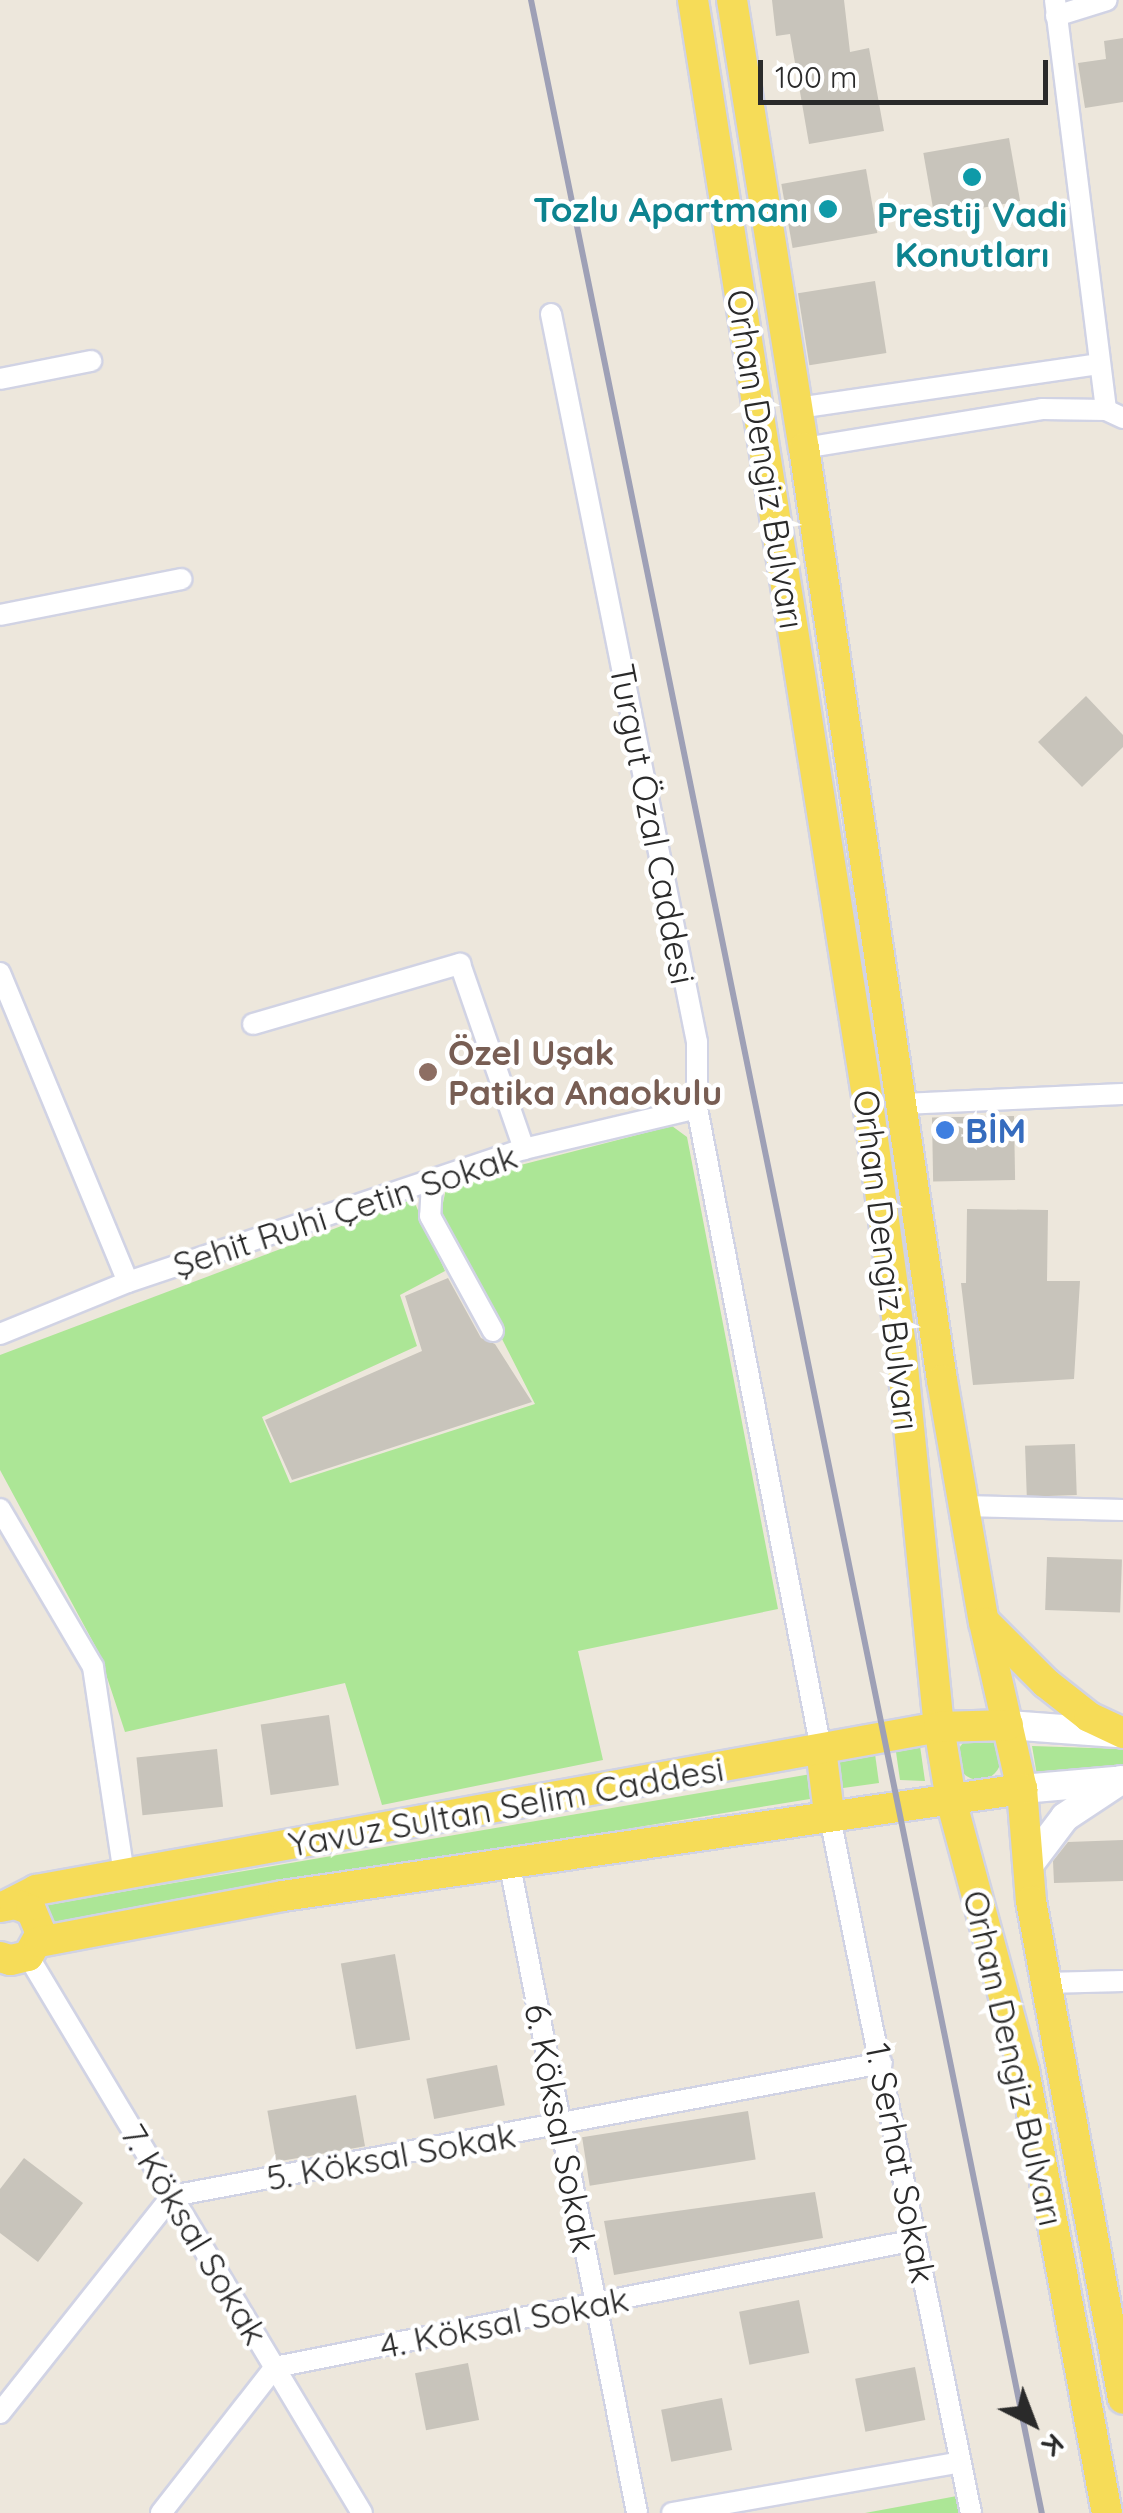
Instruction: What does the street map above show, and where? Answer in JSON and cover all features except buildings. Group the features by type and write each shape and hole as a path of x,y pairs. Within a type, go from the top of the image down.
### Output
{"main road":[{"name":"Orhan Dengiz Bulvarı","path":"693,0 868,1102 901,1347 938,1728 951,1800 1024,2070 1107,2513"},
{"name":"Orhan Dengiz Bulvarı","path":"732,0 798,408 964,1506 984,1622 1022,1788 1028,1866 1046,1982 1114,2308 1123,2399"},
{"path":"984,1622 1046,1684 1089,1717 1123,1733"},
{"name":"Yavuz Sultan Selim Caddesi","path":"3,1906 36,1890 938,1728 1008,1726"},
{"path":"822,1749 829,1813"},
{"name":"Yavuz Sultan Selim Caddesi","path":"22,1953 509,1861 1022,1788"},
{"path":"0,1984 22,1953 37,1917 24,1906 3,1906"}],"street":[{"path":"804,448 1042,409 1115,414 1100,364 1056,8 1107,0"},
{"name":"Turgut Özal Caddesi","path":"551,314 696,1042 697,1108 822,1749"},
{"path":"0,380 91,361"},
{"path":"798,408 1100,364"},
{"path":"0,615 180,579"},
{"path":"253,1024 460,964 524,1150"},
{"path":"0,974 128,1282"},
{"path":"902,1104 1123,1094"},
{"name":"Şehit Ruhi Çetin Sokak","path":"0,1334 128,1282 524,1150 697,1108"},
{"path":"432,1182 430,1216 492,1331"},
{"path":"964,1506 1123,1510"},
{"path":"0,1509 93,1667 124,1875"},
{"path":"1008,1726 1123,1733"},
{"path":"1022,1788 1122,1780"},
{"path":"1028,1866 1065,1817 1122,1780"},
{"name":"1. Serhat Sokak","path":"829,1813 970,2513"},
{"name":"6. Köksal Sokak","path":"509,1861 638,2513"},
{"name":"7. Köksal Sokak","path":"22,1953 362,2513"},
{"path":"1046,1982 1123,1982"},
{"name":"5. Köksal Sokak","path":"172,2196 882,2063"},
{"path":"0,2413 172,2196"},
{"name":"4. Köksal Sokak","path":"274,2367 915,2240"},
{"path":"161,2513 274,2367"},
{"path":"672,2513 960,2462"}],"green space":[{"path":"672,1126 687,1137 778,1609 578,1651 603,1760 382,1805 345,1683 125,1732 99,1653 0,1470 0,1355 413,1199 445,1271 400,1295 417,1346 262,1417 290,1483 535,1404 440,1217 447,1184"},
{"path":"979,1736 995,1742 1001,1758 995,1774 979,1780 963,1774 957,1758 963,1742"},
{"path":"920,1746 925,1781 900,1780 896,1752"},
{"path":"1032,1746 1123,1749 1123,1769 1037,1775"},
{"path":"875,1754 879,1783 836,1789 834,1763"},
{"path":"811,1774 816,1798 44,1924 39,1906"},
{"path":"957,2496 960,2513 865,2513"}],"railway":[{"path":"531,0 1042,2513"}],"place":[{"name":"Prestij Vadi Konutları","path":"972,177"},
{"name":"Tozlu Apartmanı","path":"828,209"},
{"name":"Özel Uşak Patika Anaokulu","path":"428,1072"},
{"name":"BİM","path":"945,1130"}]}
